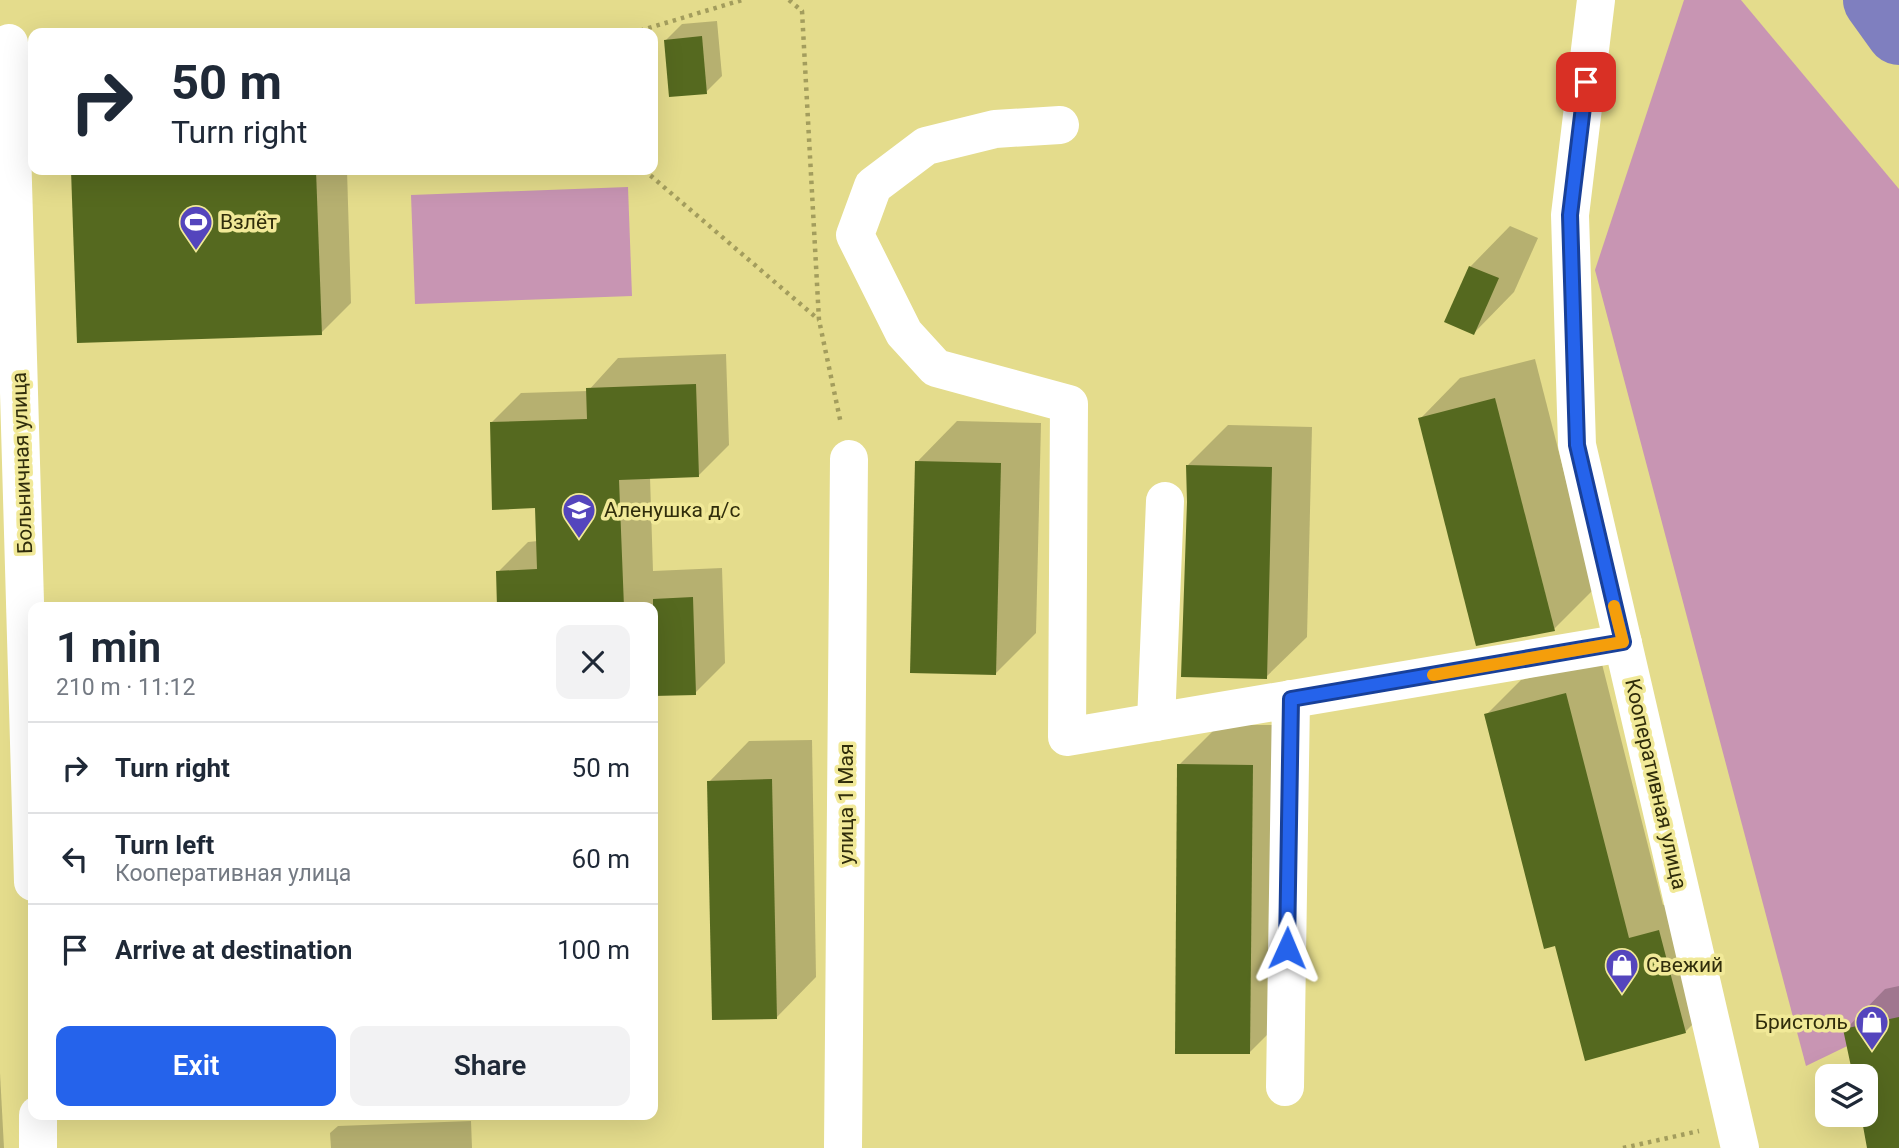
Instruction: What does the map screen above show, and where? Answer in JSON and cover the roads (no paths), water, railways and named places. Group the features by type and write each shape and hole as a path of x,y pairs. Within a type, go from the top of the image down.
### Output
{"street":[{"name":"Кооперативная улица","path":"1596,1 1570,215 1577,445 1737,1136"},
{"name":"Больничная улица","path":"9,43 15,715 28,836"},
{"path":"1060,125 995,129 926,146 873,186 855,235 904,333 936,368 1069,404 1067,737 1623,642"},
{"name":"улица 1 Мая","path":"843,1148 849,460"},
{"path":"1156,722 1165,501"},
{"path":"1285,1087 1291,699"},
{"path":"38,1120 38,1148"}],"waterway":[{"path":"1876,0 1899,32"}],"place":[{"name":"Взлёт","path":"196,252"},
{"name":"Аленушка д/с","path":"579,540"},
{"name":"Свежий","path":"1622,995"},
{"name":"Бристоль","path":"1872,1052"}]}
